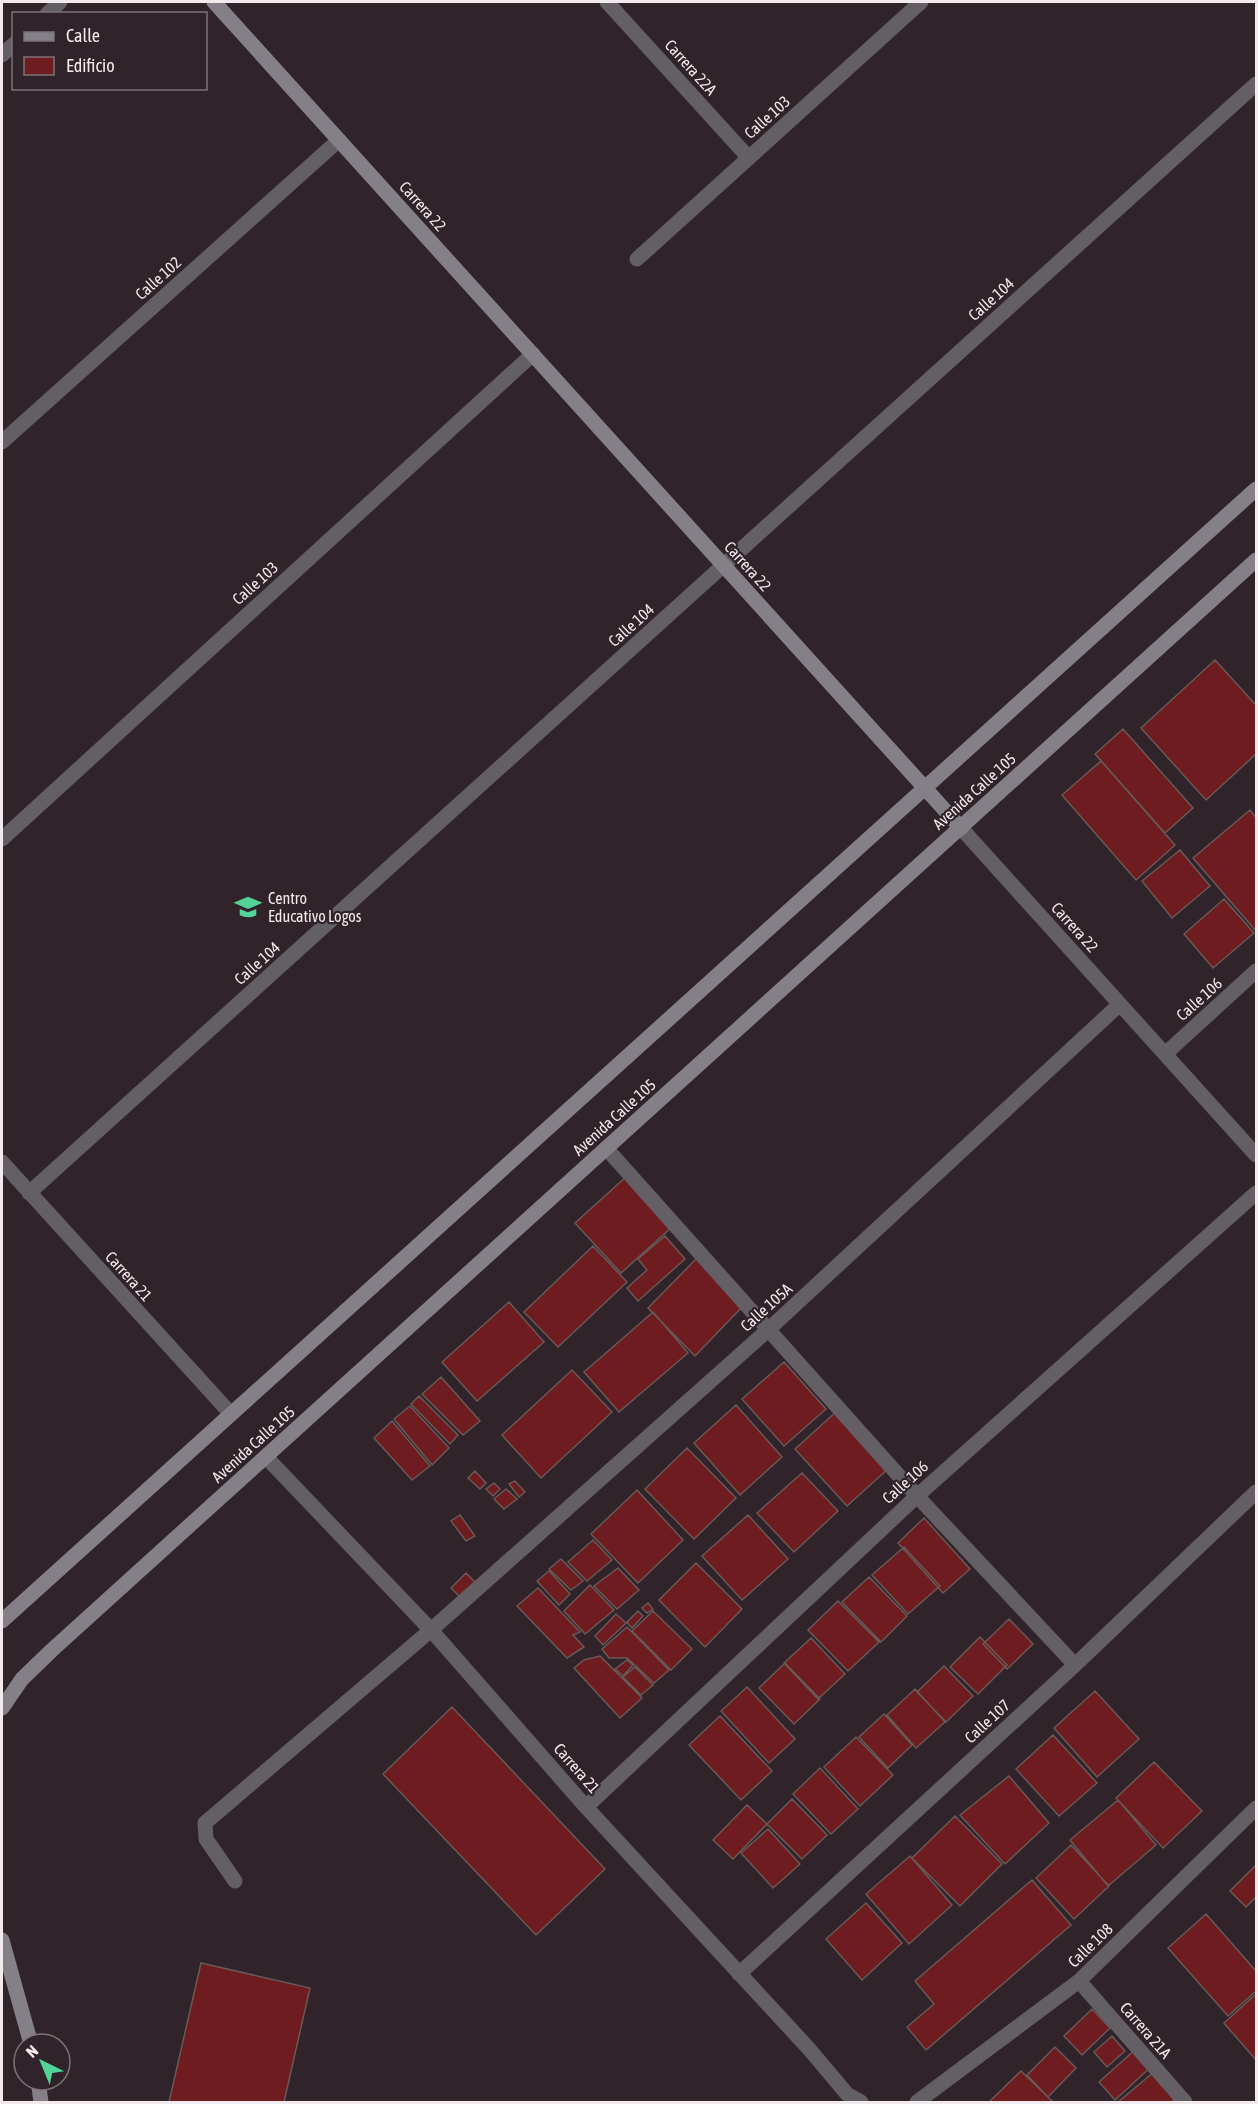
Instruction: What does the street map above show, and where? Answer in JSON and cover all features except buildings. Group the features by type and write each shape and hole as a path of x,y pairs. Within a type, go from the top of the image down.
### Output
{"main road":[{"name":"Carrera 22","path":"214,2 961,828"},
{"path":"2,1621 1257,489"},
{"name":"Avenida Calle 105","path":"2,1708 22,1679 52,1650 1257,560"},
{"path":"2,1940 28,2032"}],"street":[{"name":"Carrera 22A","path":"607,2 749,158"},
{"name":"Calle 103","path":"637,259 921,2"},
{"name":"Calle 104","path":"29,1192 1257,84"},
{"name":"Calle 102","path":"2,442 339,140"},
{"name":"Calle 103","path":"2,839 532,354"},
{"name":"Carrera 22","path":"961,828 1257,1155"},
{"name":"Calle 106","path":"1165,1054 1257,971"},
{"name":"Calle 105A","path":"236,1881 206,1839 205,1823 431,1630 769,1329 1120,1004"},
{"path":"606,1148 917,1496 1075,1665"},
{"name":"Carrera 21","path":"2,1162 231,1414"},
{"name":"Calle 106","path":"586,1807 917,1496 1257,1193"},
{"name":"Carrera 21","path":"266,1456 431,1630 586,1807 810,2050 847,2094 861,2103"},
{"name":"Calle 107","path":"739,1974 1075,1665 1257,1492"},
{"name":"Calle 108","path":"917,2103 1079,1981 1257,1808"},
{"name":"Carrera 21A","path":"1079,1981 1185,2103"}],"place":[{"name":"Centro Educativo Logos","path":"248,907"}]}
